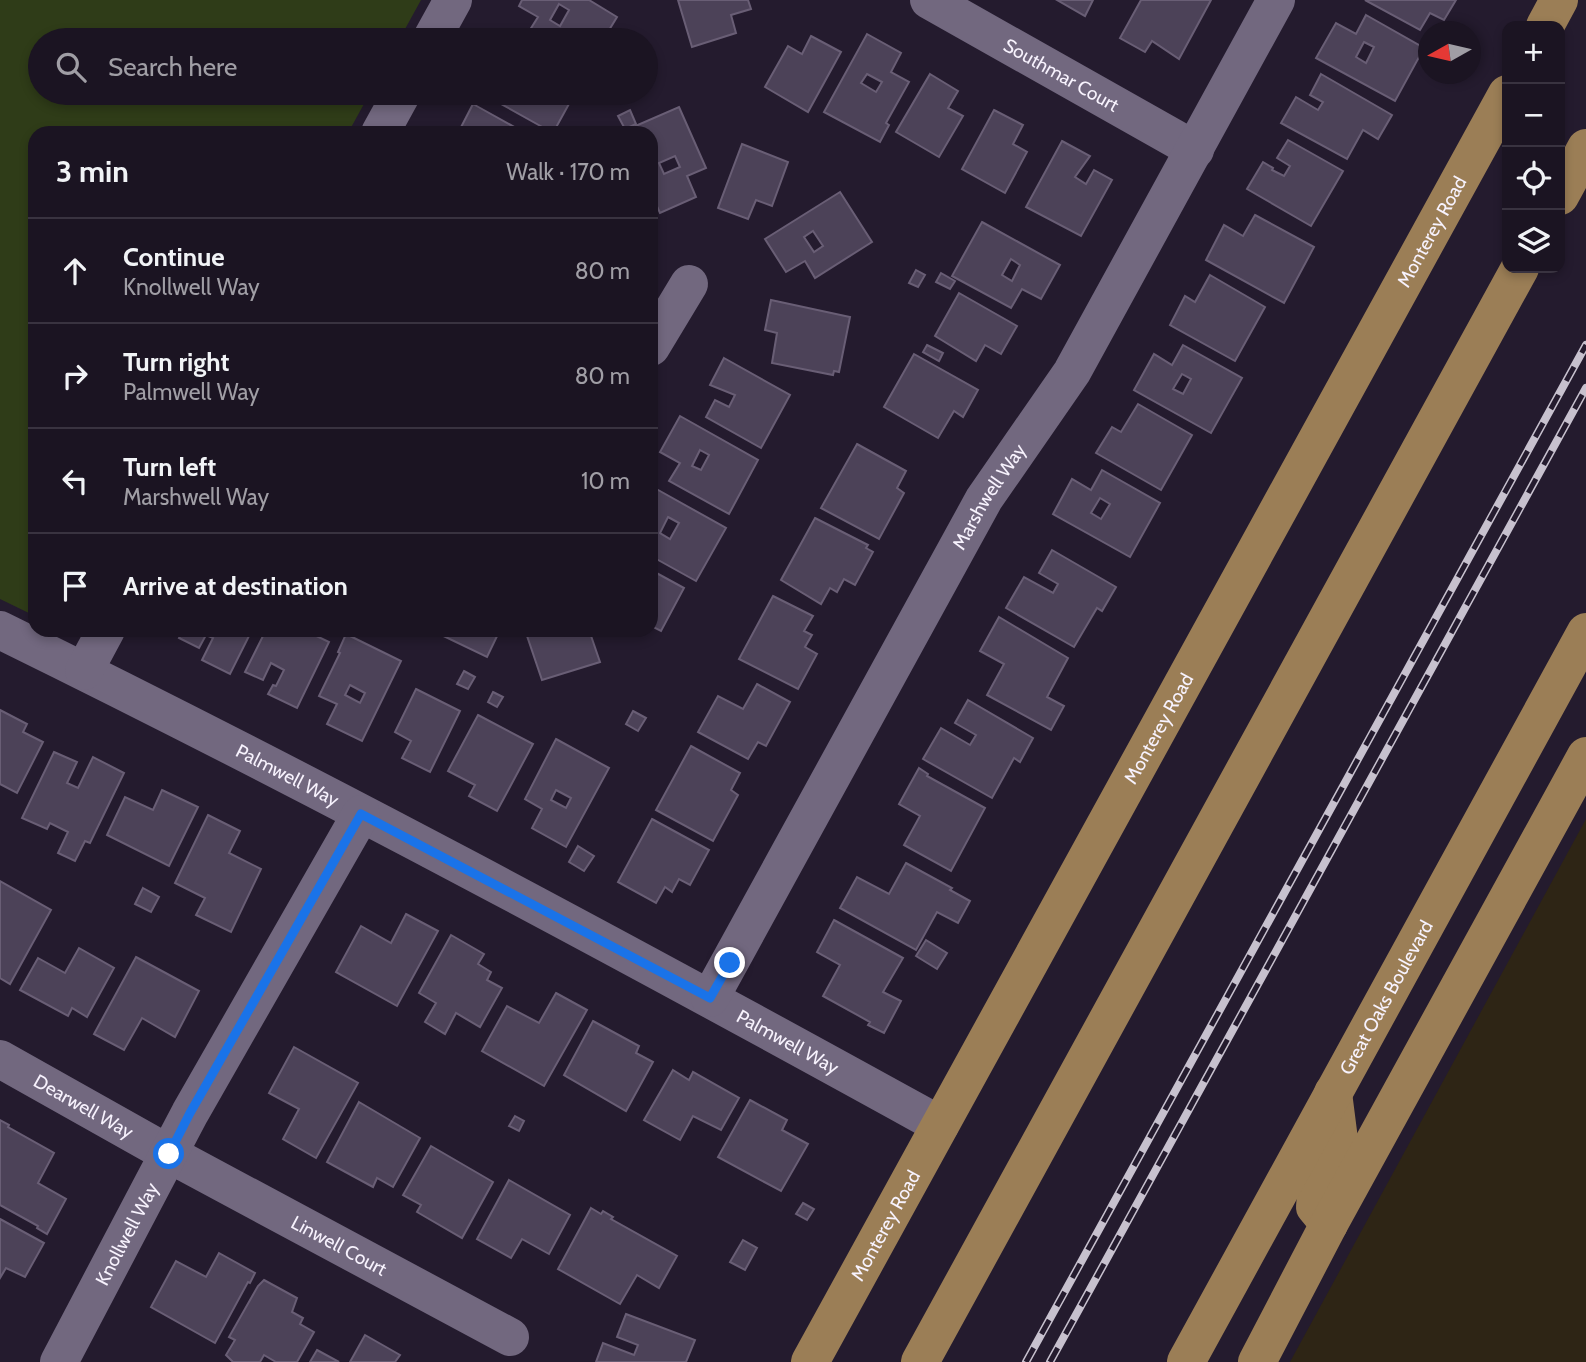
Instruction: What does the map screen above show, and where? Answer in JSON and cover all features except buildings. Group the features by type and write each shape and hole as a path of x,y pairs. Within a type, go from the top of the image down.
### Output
{"main road":[{"path":"1548,21 1559,0"},
{"name":"Monterey Road","path":"810,1362 1502,103"},
{"path":"1565,187 1586,148"},
{"path":"920,1362 1518,273"},
{"name":"Great Oaks Boulevard","path":"1186,1362 1586,632"},
{"path":"1257,1362 1329,1224 1586,756"},
{"path":"1329,1224 1315,1208 1317,1183 1339,1140 1333,1093"}],"street":[{"path":"438,28 453,0"},
{"name":"Southmar Court","path":"929,0 1195,150"},
{"name":"Marshwell Way","path":"710,998 984,499 1072,372 1276,0"},
{"path":"384,126 395,105"},
{"path":"658,335 689,284"},
{"name":"Palmwell Way","path":"0,630 361,814 710,998 940,1125"},
{"path":"84,671 102,637"},
{"name":"Knollwell Way","path":"60,1362 190,1113 361,814"},
{"name":"Dearwell Way","path":"0,1059 169,1154"},
{"name":"Linwell Court","path":"169,1154 510,1337"}],"shaded area":[{"path":"1586,819 1586,1362 1290,1362"}],"green space":[{"path":"0,0 421,0 406,28 28,28 28,105 363,105 352,126 28,126 28,613 0,599"}],"railway":[{"path":"1026,1362 1586,345"},
{"path":"1050,1362 1586,388"}],"route":[{"path":"169,1154 361,814 710,998 730,963"}]}
